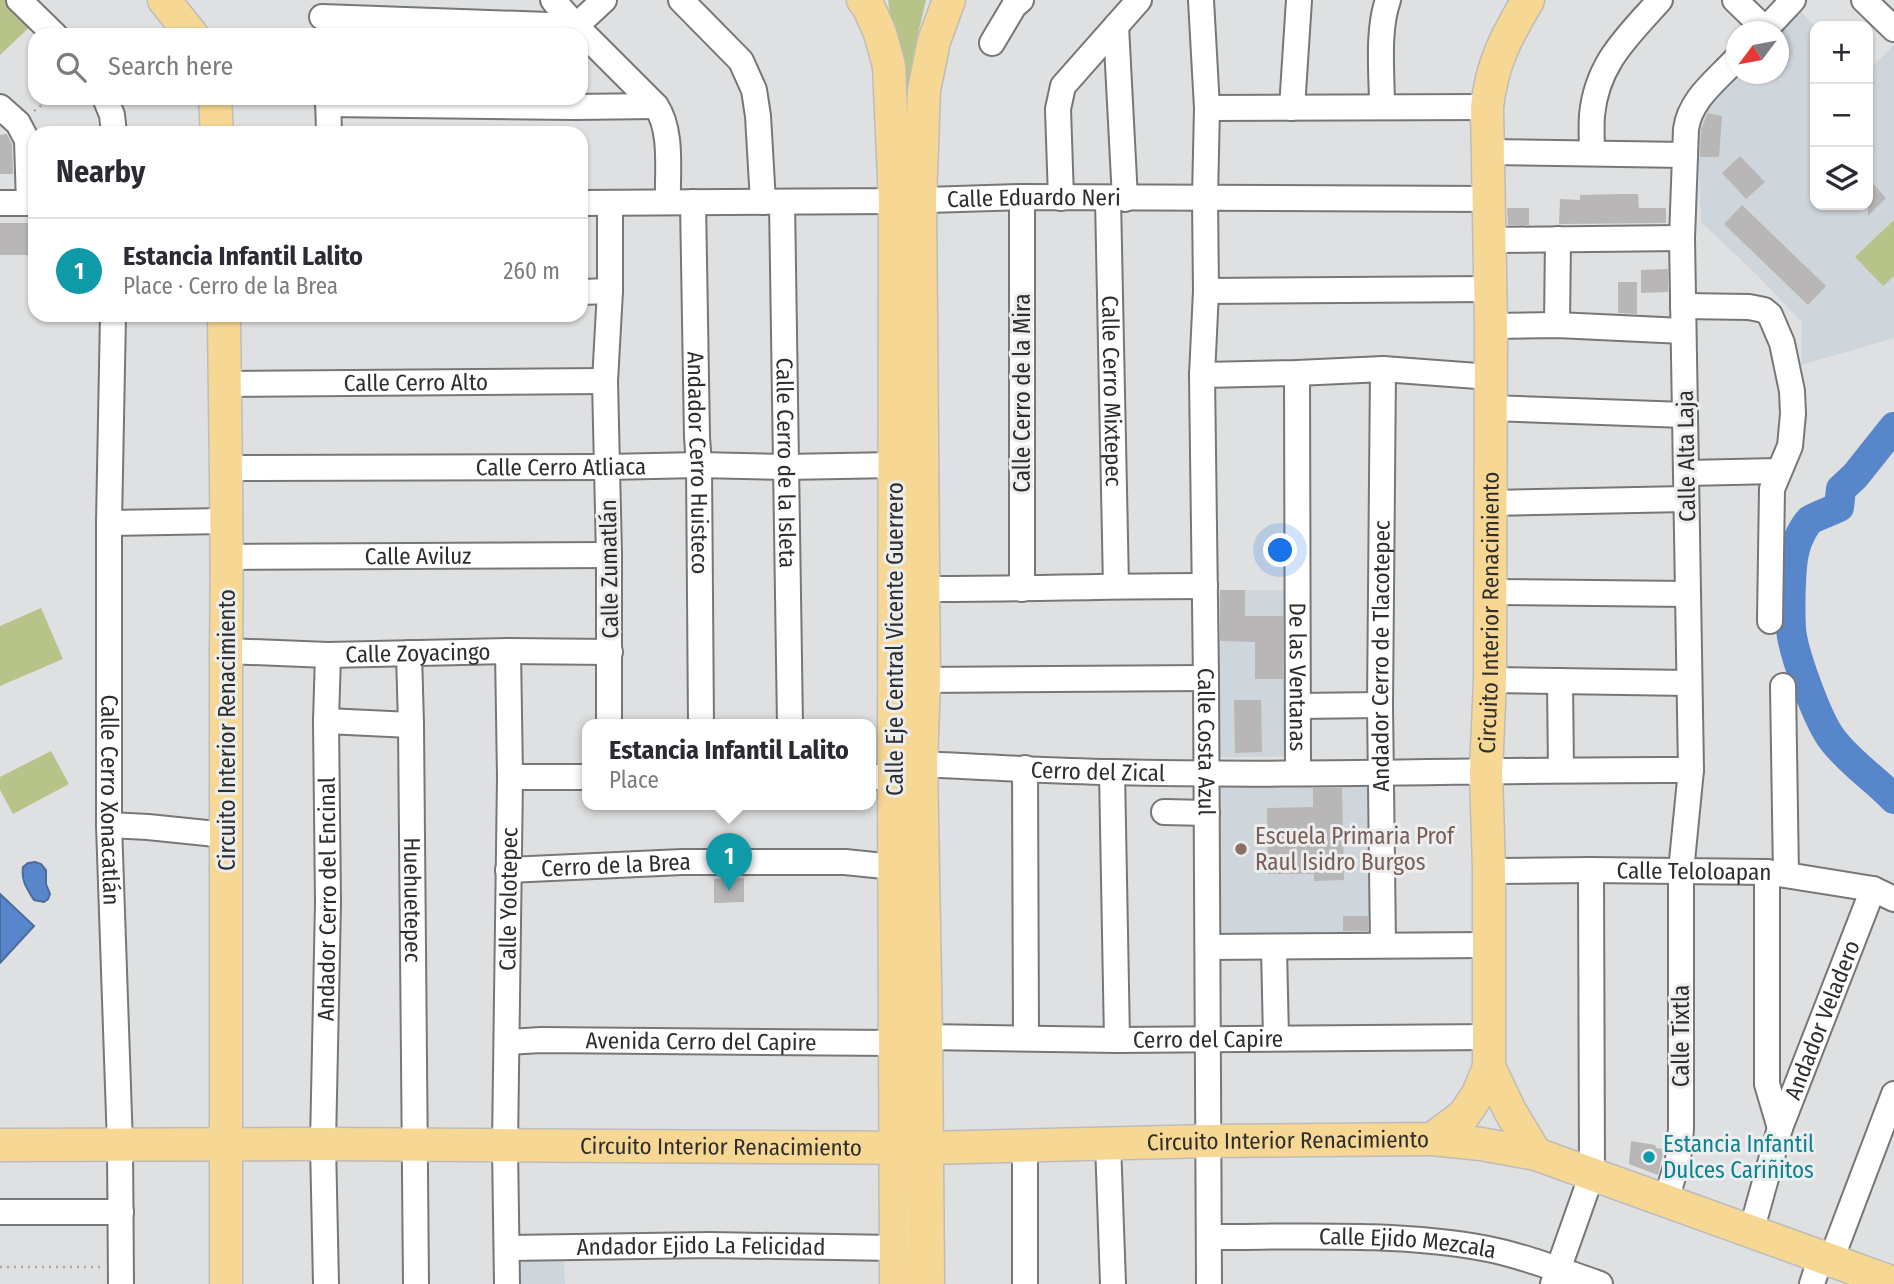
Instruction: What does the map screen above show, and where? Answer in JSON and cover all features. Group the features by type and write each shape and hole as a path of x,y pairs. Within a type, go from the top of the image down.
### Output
{"main road":[{"path":"164,0 186,28"},
{"name":"Calle Eje Central Vicente Guerrero","path":"863,0 880,33 889,66 908,201 924,680 895,773 926,1037 928,1284"},
{"name":"Calle Eje Central Vicente Guerrero","path":"896,1284 896,465 908,201 924,90 934,41 949,0"},
{"name":"Circuito Interior Renacimiento","path":"0,1145 927,1148 1432,1139 1464,1115 1478,1094 1490,1052 1486,772 1490,680 1491,326 1487,107 1490,81 1501,50 1528,0"},
{"path":"215,105 217,126"},
{"name":"Circuito Interior Renacimiento","path":"224,322 225,522 228,557 226,1145"},
{"path":"1490,1052 1510,1111 1536,1154"},
{"path":"1432,1139 1536,1154 1751,1232 1821,1267 1894,1283"},
{"path":"226,1145 226,1284"}],"street":[{"path":"19,0 48,28"},
{"path":"554,0 574,28"},
{"path":"579,28 604,0"},
{"name":"Calle Cerro de la Isleta","path":"681,0 741,61 754,90 772,202 785,467 790,719"},
{"path":"992,43 1014,6 1021,0"},
{"path":"1061,198 1058,109 1063,86 1139,0"},
{"name":"Calle Costa Azul","path":"1201,0 1207,108 1206,291 1202,375 1209,1284"},
{"path":"1292,108 1299,0"},
{"path":"1382,107 1381,40 1388,0"},
{"path":"1592,153 1592,115 1606,65 1620,44 1660,0"},
{"path":"1735,0 1755,21"},
{"path":"1773,21 1793,0"},
{"path":"1864,0 1894,29"},
{"path":"319,17 413,10 507,11 566,28"},
{"name":"Calle Cerro Mixtepec","path":"1116,26 1116,586"},
{"path":"588,42 656,106 662,115 667,130 668,202"},
{"name":"Calle Alta Laja","path":"1681,871 1691,770 1682,238 1685,155 1688,115 1695,103 1726,71"},
{"path":"588,104 656,106"},
{"path":"108,105 113,115 114,126"},
{"path":"328,105 329,126"},
{"path":"0,107 18,123 27,140 28,153"},
{"path":"1207,108 1487,107"},
{"path":"1488,152 1685,155"},
{"name":"Calle Eduardo Neri","path":"588,203 908,201 1022,197 1489,199"},
{"name":"Calle Cerro de la Mira","path":"1022,197 1022,589"},
{"name":"Andador Cerro Huisteco","path":"694,202 701,719"},
{"path":"0,203 28,203"},
{"name":"Calle Zumatlán","path":"609,719 606,381 610,203"},
{"path":"1490,240 1682,238"},
{"path":"1557,325 1558,239"},
{"path":"1206,291 1490,289"},
{"path":"588,292 610,291"},
{"path":"1491,326 1683,319 1749,307 1764,310 1770,315 1788,369 1793,414 1790,446 1772,489 1770,621"},
{"name":"Calle Cerro Xonacatlán","path":"113,322 109,523 109,825 120,1145 121,1275"},
{"path":"1202,375 1383,369 1490,377"},
{"name":"Andador Cerro de Tlacotepec","path":"1383,369 1380,705 1383,945"},
{"name":"De las Ventanas","path":"1297,373 1298,772"},
{"name":"Calle Cerro Alto","path":"225,384 606,381"},
{"path":"1490,408 1685,415"},
{"name":"Calle Cerro Atliaca","path":"225,468 896,465"},
{"path":"1686,473 1778,471"},
{"path":"1490,503 1686,499"},
{"path":"109,523 225,522"},
{"name":"Calle Aviluz","path":"228,557 609,555"},
{"path":"923,589 1205,586"},
{"path":"1490,592 1688,594"},
{"name":"Calle Zoyacingo","path":"226,651 328,655 610,652"},
{"name":"Calle Yolotepec","path":"507,1284 505,1146 510,777 508,651"},
{"name":"Huehuetepec","path":"409,653 416,1284"},
{"name":"Andador Cerro del Encinal","path":"326,1284 323,1144 328,903 328,655"},
{"path":"924,680 1206,678"},
{"path":"1490,680 1689,683"},
{"path":"1560,681 1561,770"},
{"path":"1780,1128 1767,1084 1783,685"},
{"path":"1298,706 1380,705"},
{"path":"326,721 411,725"},
{"path":"1024,768 1026,1038"},
{"name":"Cerro del Zical","path":"895,773 1024,768 1207,773 1691,770"},
{"path":"1112,772 1117,1040"},
{"path":"510,777 582,777"},
{"path":"1164,813 1207,813"},
{"path":"109,825 226,835"},
{"name":"Cerro de la Brea","path":"508,870 682,862 845,862 894,867"},
{"path":"1556,1277 1592,1174 1591,870"},
{"name":"Calle Teloloapan","path":"1489,871 1777,873 1883,894"},
{"name":"Calle Tixtla","path":"1666,1200 1678,1160 1681,1129 1681,871"},
{"name":"Andador Veladero","path":"1751,1232 1780,1128 1883,894"},
{"path":"1208,947 1489,945"},
{"path":"1275,948 1276,1038"},
{"name":"Cerro del Capire","path":"926,1037 1117,1040 1276,1038 1490,1052"},
{"name":"Avenida Cerro del Capire","path":"507,1042 894,1043"},
{"path":"1821,1267 1894,1094"},
{"path":"1108,1143 1113,1284"},
{"path":"1025,1145 1026,1284"},
{"path":"0,1212 121,1212"},
{"name":"Calle Ejido Mezcala","path":"1210,1237 1379,1238 1444,1243 1490,1249 1556,1277 1600,1284"},
{"name":"Andador Ejido La Felicidad","path":"507,1248 710,1245 894,1248"}],"path":[{"path":"0,1267 121,1275"}],"shaded area":[{"path":"1801,12 1810,21 1810,210 1873,210 1873,66 1894,45 1894,338 1801,365 1802,322 1701,222 1698,146 1700,120 1705,109 1730,84 1789,84 1789,24"},
{"path":"1215,590 1292,590 1292,757 1215,757"},
{"path":"1378,777 1380,943 1215,944 1218,778"},
{"path":"564,1255 565,1284 516,1284 515,1257"}],"green space":[{"path":"0,0 12,0 35,22 0,55"},
{"path":"888,0 926,0 913,55 908,155"},
{"path":"1894,220 1894,276 1883,286 1855,257"},
{"path":"41,608 63,659 0,686 0,626"},
{"path":"51,751 69,784 13,814 0,790 0,777"}],"water":[{"path":"35,862 46,870 46,884 50,894 44,902 34,900 24,881 23,867"},
{"path":"0,894 34,926 0,963"}],"building":[{"path":"1708,113 1722,116 1719,157 1700,157 1701,129"},
{"path":"7,134 12,144 13,174 0,174 0,135"},
{"path":"1740,156 1765,182 1746,199 1722,173"},
{"path":"1873,184 1886,198 1868,216 1868,210 1873,210"},
{"path":"1638,194 1639,208 1666,208 1666,223 1559,224 1560,199 1580,200 1580,195"},
{"path":"1742,205 1826,286 1808,305 1724,224"},
{"path":"1507,208 1529,208 1529,225 1508,225"},
{"path":"0,223 28,223 28,255 0,255"},
{"path":"1668,269 1668,292 1641,293 1641,270"},
{"path":"1618,282 1637,282 1637,314 1618,313"},
{"path":"1220,590 1245,590 1245,616 1283,616 1283,679 1255,679 1255,642 1220,641"},
{"path":"1234,700 1261,700 1262,752 1235,753"},
{"path":"1313,788 1342,788 1344,880 1314,881 1314,874 1268,874 1267,808 1313,807"},
{"path":"744,878 744,902 714,903 714,879"},
{"path":"1343,916 1368,916 1368,931 1343,931"},
{"name":"Estancia Infantil Dulces Cariñitos","path":"1631,1141 1664,1149 1658,1175 1629,1164"}],"waterway":[{"path":"1894,427 1855,476 1841,489 1839,507 1810,520 1803,529 1793,557 1791,577 1791,629 1796,654 1813,703 1826,730 1846,756 1894,799"}],"place":[{"name":"Escuela Primaria Prof Raul Isidro Burgos","path":"1241,849"},
{"name":"Estancia Infantil Lalito","path":"729,891"},
{"name":"Estancia Infantil Dulces Cariñitos","path":"1649,1157"}]}
